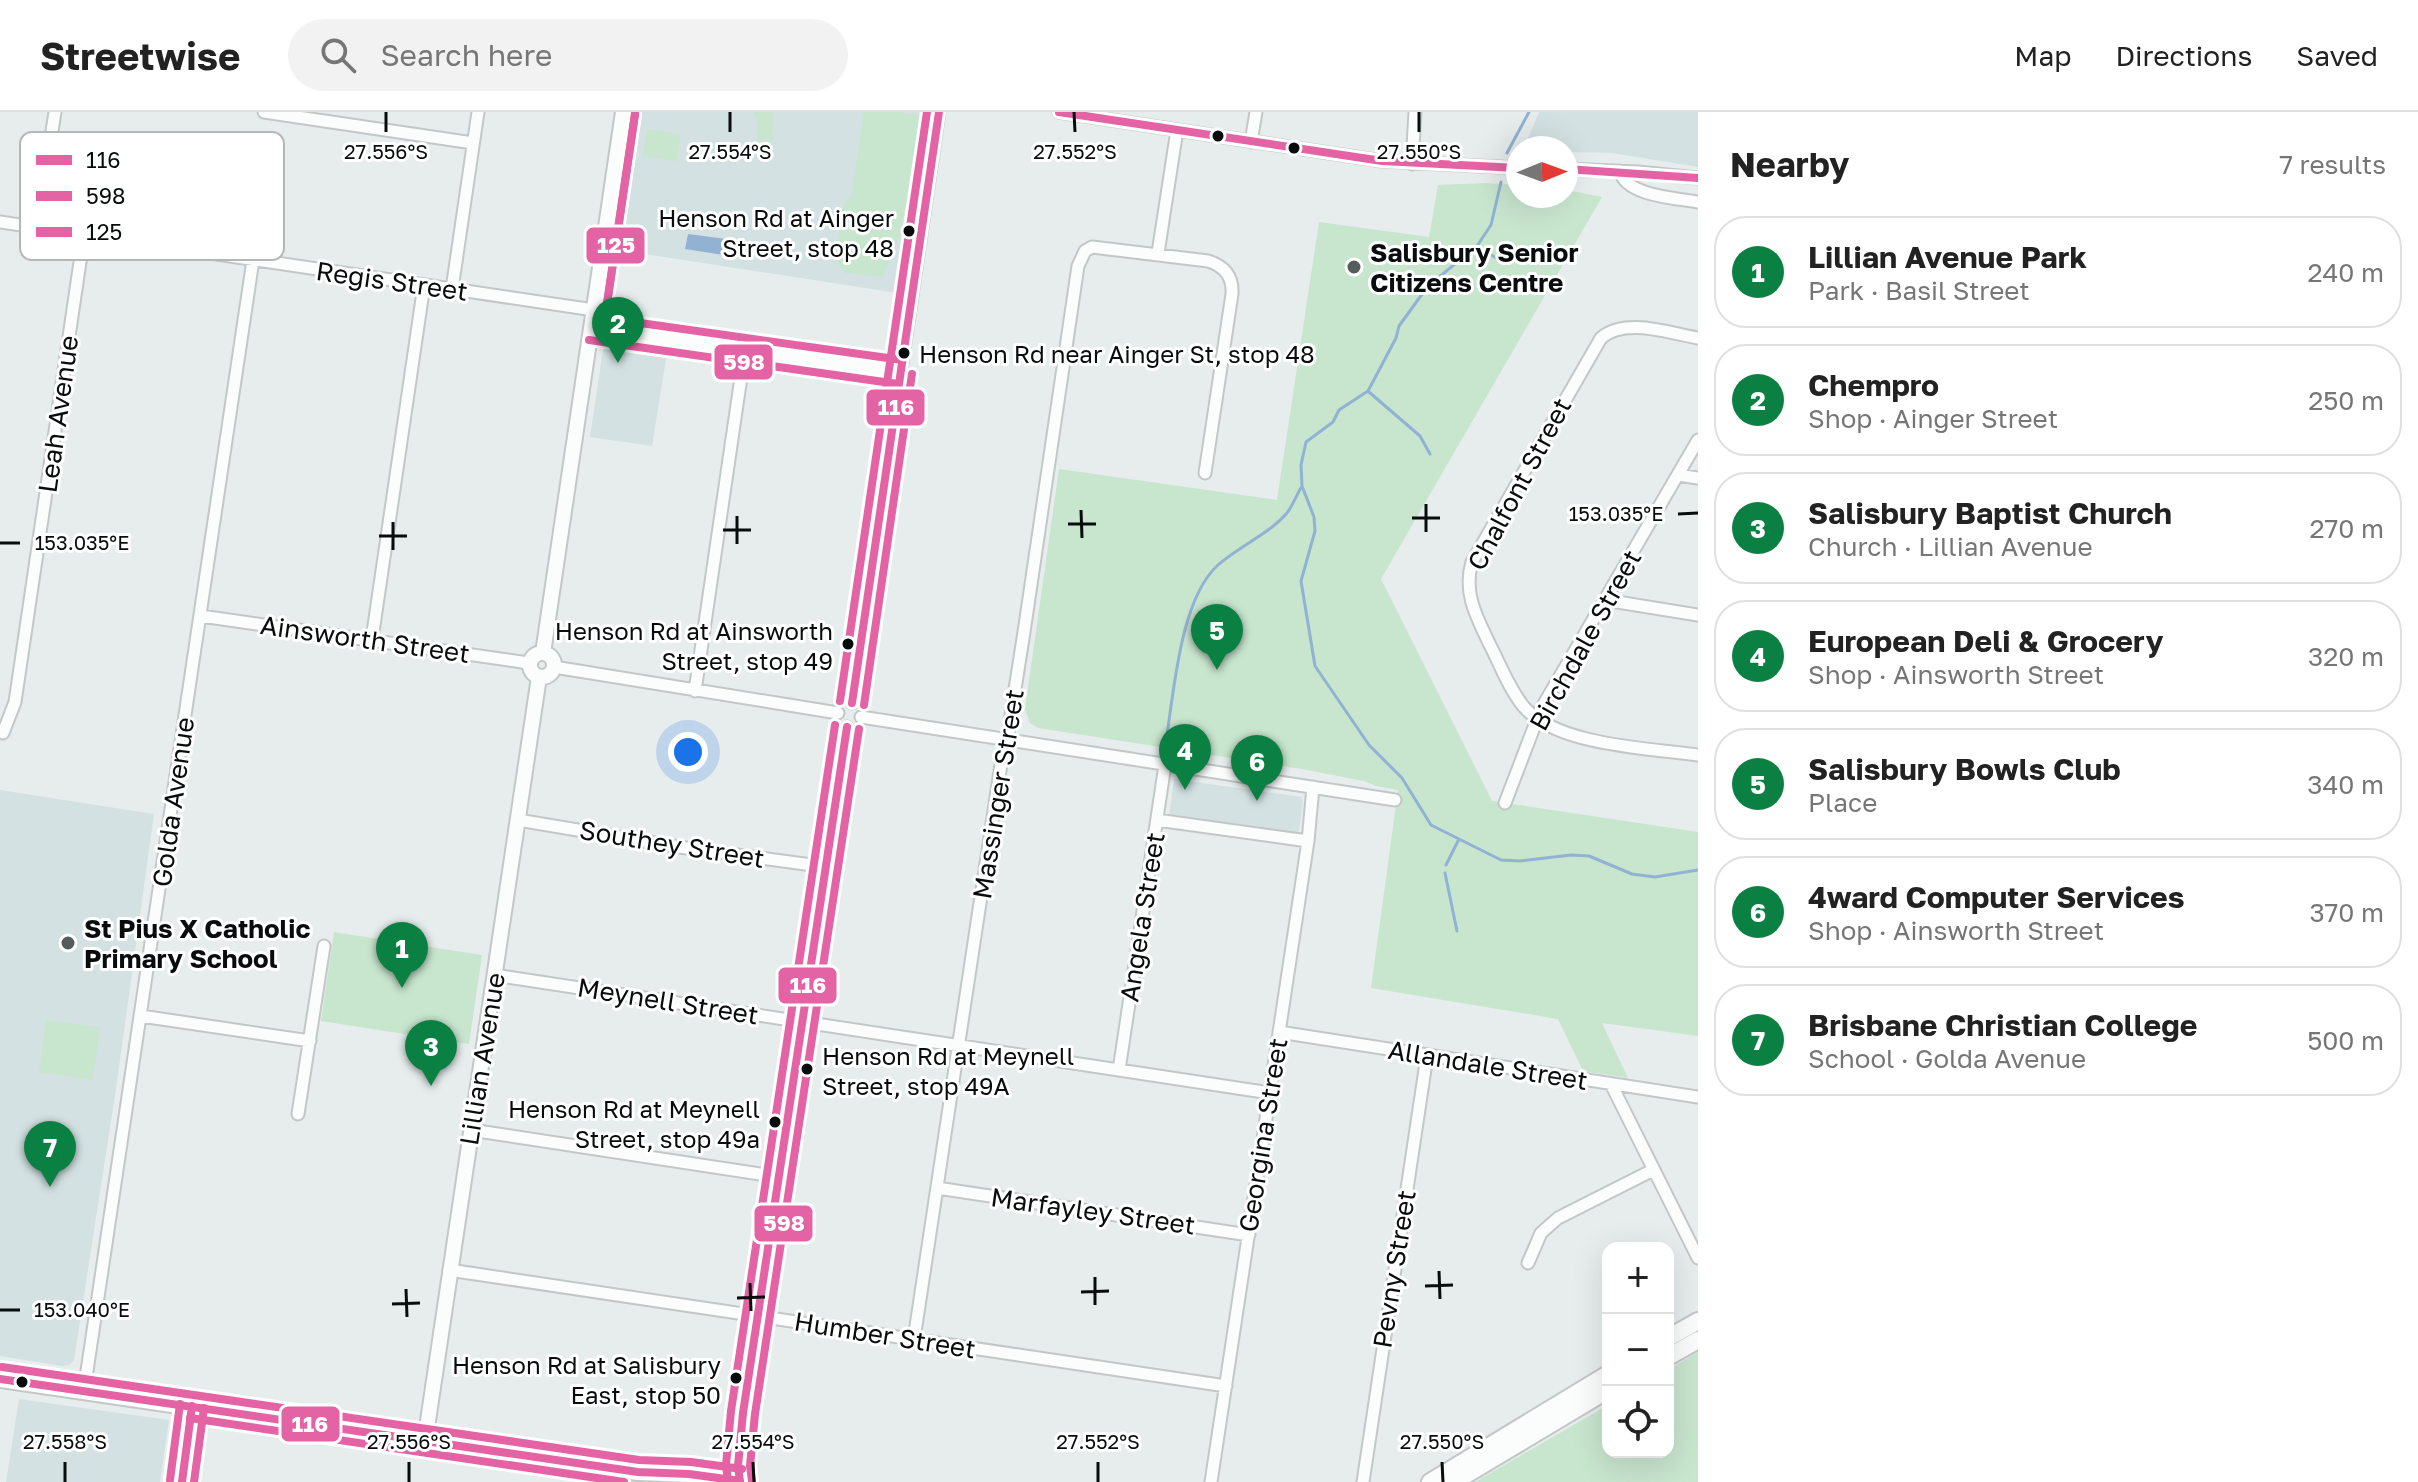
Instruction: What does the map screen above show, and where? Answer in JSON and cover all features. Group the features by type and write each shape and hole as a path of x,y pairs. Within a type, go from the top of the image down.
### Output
{"main road":[{"path":"1674,1335 1698,1321"},
{"path":"1674,1354 1698,1340"},
{"path":"1430,1482 1602,1378"},
{"path":"0,1379 638,1472 689,1474 743,1482"},
{"path":"1454,1482 1602,1394"},
{"path":"182,1482 192,1406"},
{"path":"638,1472 674,1482"}],"street":[{"path":"52,132 55,112"},
{"path":"264,112 473,143"},
{"path":"452,289 478,112"},
{"path":"543,653 623,112"},
{"path":"852,703 939,112"},
{"path":"1059,112 1097,115 1251,142 1412,164 1506,168"},
{"path":"1251,142 1256,112"},
{"path":"1412,164 1415,112"},
{"path":"1177,130 1158,253 1208,261 1224,268 1232,294 1205,473"},
{"path":"1578,169 1698,178"},
{"path":"1620,171 1622,179 1631,187 1698,202"},
{"name":"Regis Street","path":"0,222 20,225"},
{"name":"Massinger Street","path":"914,1339 1078,266 1085,251 1100,246 1158,253"},
{"name":"Leah Avenue","path":"3,733 15,702 80,260"},
{"name":"Regis Street","path":"253,260 594,310"},
{"name":"Golda Avenue","path":"84,1391 253,260"},
{"path":"372,639 424,285"},
{"name":"Chalfont Street","path":"1538,719 1516,696 1476,616 1467,584 1472,562 1601,338 1624,327 1698,338"},
{"path":"591,328 900,372"},
{"path":"695,691 745,350"},
{"name":"Birchdale Street","path":"1505,803 1541,709 1698,440"},
{"path":"1678,475 1698,478"},
{"path":"1605,600 1698,615"},
{"name":"Ainsworth Street","path":"201,616 529,663"},
{"path":"543,653 550,656 554,667 547,676 539,677 531,670 529,663 536,654 543,653"},
{"path":"554,667 838,713"},
{"name":"Lillian Avenue","path":"425,1441 539,677"},
{"path":"852,703 860,710 861,717 855,726 847,727 839,720 838,713 841,706 852,703"},
{"path":"861,717 1395,800"},
{"path":"1538,719 1574,737 1698,755"},
{"path":"743,1482 740,1436 847,727"},
{"name":"Angela Street","path":"1119,1070 1165,765"},
{"name":"Georgina Street","path":"1211,1482 1308,841 1313,787"},
{"name":"Southey Street","path":"518,820 679,847 827,867"},
{"path":"1157,820 1308,841"},
{"path":"298,1114 324,946"},
{"name":"Meynell Street","path":"494,975 1270,1093"},
{"path":"141,1016 310,1041"},
{"name":"Allandale Street","path":"1279,1032 1698,1097"},
{"name":"Pevny Street","path":"1363,1482 1427,1056"},
{"path":"1611,1084 1698,1258"},
{"path":"471,1130 780,1177"},
{"path":"1528,1263 1541,1233 1558,1218 1653,1170"},
{"name":"Marfayley Street","path":"937,1188 1249,1235"},
{"name":"Humber Street","path":"449,1270 1226,1386"}],"shaded area":[{"path":"640,112 923,112 897,293 619,250"},
{"path":"1539,112 1698,112 1698,167 1612,153 1578,152 1578,136 1529,136"},
{"path":"611,344 667,353 652,446 590,437 603,350"},
{"path":"1174,779 1301,797 1299,831 1291,836 1169,816"},
{"path":"0,790 154,814 74,1360 63,1366 0,1356"},
{"path":"19,1399 169,1420 160,1482 6,1482"}],"green space":[{"path":"753,112 773,112 772,142 757,140 758,121"},
{"path":"864,112 921,116 900,235 883,277 845,273 835,259 845,199 851,199"},
{"path":"647,129 681,135 677,161 643,156"},
{"path":"1506,184 1506,208 1578,208 1578,192 1602,197 1381,579 1492,801 1698,832 1698,1036 1602,1023 1628,1078 1583,1071 1558,1019 1371,988 1398,790 1302,769 1038,728 1030,723 1025,709 1059,469 1277,500 1319,222 1429,237 1438,185"},
{"path":"334,932 482,955 469,1044 321,1021"},
{"path":"46,1020 100,1027 93,1080 39,1072"},
{"path":"1698,1352 1698,1482 1475,1482 1602,1408 1602,1458 1674,1458 1674,1366"}],"water":[{"path":"688,234 726,239 724,255 685,249"}],"waterway":[{"path":"1516,136 1529,112"},
{"path":"1501,182 1491,225 1477,246 1428,286 1399,326 1396,338 1368,391 1339,410 1333,422 1306,442 1301,465 1302,486 1314,517 1315,531 1301,581 1315,666 1369,745 1402,778 1431,825 1501,860 1589,856 1632,874 1655,877 1698,870"},
{"path":"1477,246 1501,261"},
{"path":"1369,392 1420,436 1430,454"},
{"path":"1166,741 1181,647 1195,600 1205,580 1226,558 1279,521 1302,486"},
{"path":"1446,865 1459,839"},
{"path":"1445,873 1457,931"}],"transit line":[{"name":"125","path":"840,701 927,112"},
{"name":"116","path":"852,703 939,112"},
{"name":"116","path":"1059,112 1382,161 1506,167"},
{"name":"598","path":"603,330 635,114"},
{"name":"125","path":"635,114 605,318 902,360"},
{"name":"116","path":"1578,170 1698,178"},
{"name":"598","path":"589,340 898,384"},
{"name":"598","path":"864,705 912,374"},
{"name":"125","path":"728,1482 726,1465 731,1411 835,725"},
{"name":"116","path":"740,1482 738,1466 743,1413 847,727"},
{"name":"598","path":"752,1481 750,1466 755,1414 859,729"},
{"name":"125","path":"2,1367 639,1460 691,1462 742,1469"},
{"name":"116","path":"0,1379 638,1472 689,1474 740,1481"},
{"name":"125","path":"170,1480 180,1404"},
{"name":"116","path":"182,1482 192,1406"},
{"name":"598","path":"194,1482 204,1408"},
{"name":"598","path":"190,1418 624,1482"}],"place":[{"name":"Henson Rd at Ainger Street, stop 48","path":"909,231"},
{"name":"Salisbury Senior Citizens Centre","path":"1354,267"},
{"name":"Henson Rd near Ainger St, stop 48","path":"904,353"},
{"name":"Chempro","path":"618,363"},
{"name":"Henson Rd at Ainsworth Street, stop 49","path":"848,644"},
{"name":"Salisbury Bowls Club","path":"1217,670"},
{"name":"European Deli & Grocery","path":"1185,790"},
{"name":"4ward Computer Services","path":"1257,801"},
{"name":"St Pius X Catholic Primary School","path":"68,943"},
{"name":"Lillian Avenue Park","path":"402,988"},
{"name":"Henson Rd at Meynell Street, stop 49A","path":"807,1069"},
{"name":"Salisbury Baptist Church","path":"431,1086"},
{"name":"Henson Rd at Meynell Street, stop 49a","path":"775,1122"},
{"name":"Brisbane Christian College","path":"50,1187"},
{"name":"Henson Rd at Salisbury East, stop 50","path":"736,1378"}]}
